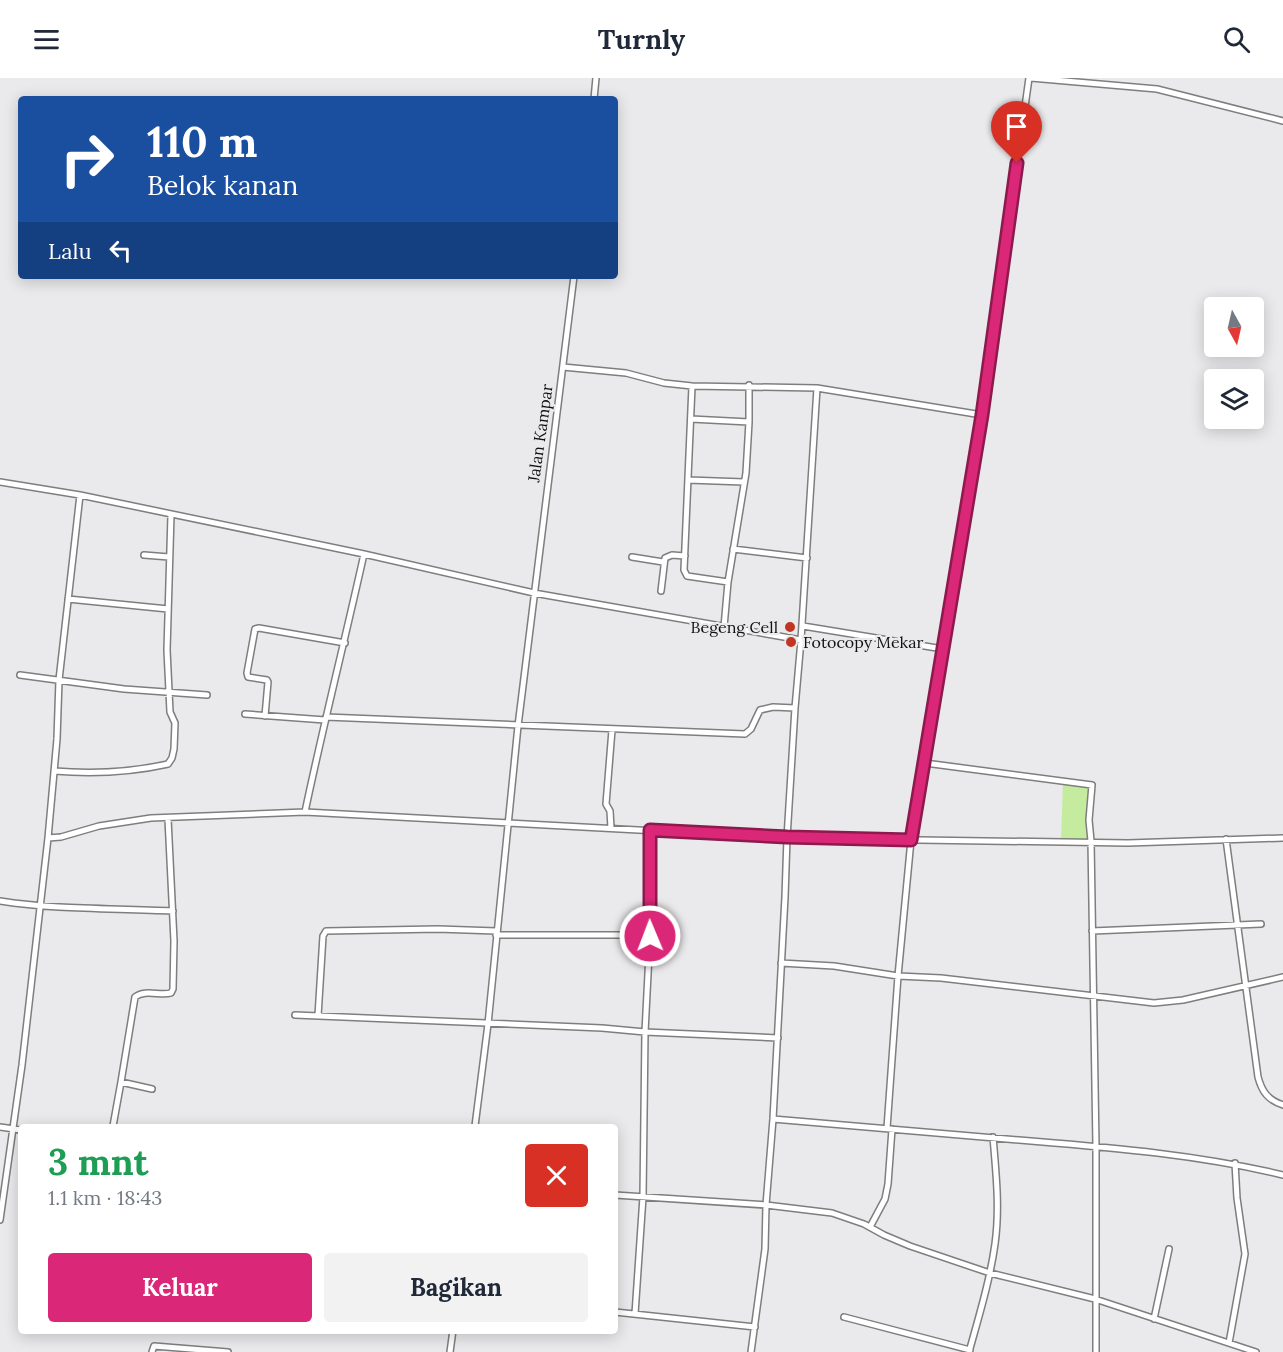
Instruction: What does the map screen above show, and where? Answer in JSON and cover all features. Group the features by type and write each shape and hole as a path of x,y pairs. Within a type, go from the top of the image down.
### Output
{"street":[{"path":"594,96 596,78"},
{"path":"867,1225 881,1208 888,1184 898,976 911,840 982,415 1030,78 1157,89 1283,121"},
{"name":"Jalan Kampar","path":"475,1124 488,1024 518,726 574,279"},
{"path":"563,367 627,373 664,383 692,386 749,385 817,388 982,415"},
{"path":"724,627 728,582 744,482 749,423 749,385"},
{"path":"692,386 684,570 687,576 728,582"},
{"path":"752,1352 765,1249 787,837 803,626 817,388"},
{"path":"691,419 749,423"},
{"path":"688,480 744,482"},
{"path":"0,482 80,495 364,554 534,593 801,640"},
{"path":"0,1220 14,1129 48,838 59,680 80,495"},
{"path":"54,771 83,773 151,768 168,764 172,758 175,723 170,712 167,650 171,515"},
{"path":"733,549 807,558"},
{"path":"305,812 364,554"},
{"path":"144,555 169,557"},
{"path":"661,591 663,562 667,556 685,556"},
{"path":"632,557 663,562"},
{"path":"68,599 168,609"},
{"path":"803,626 943,649"},
{"path":"265,716 268,682 248,677 247,673 255,629 345,643"},
{"path":"20,675 124,689 207,695"},
{"path":"245,714 745,734 752,729 758,711 763,708 795,708"},
{"path":"611,828 610,811 606,804 612,730"},
{"path":"925,763 1092,785 1089,820 1096,1146 1096,1352"},
{"path":"48,838 61,837 109,824 151,819 305,812 787,837 1128,843 1283,838"},
{"path":"113,1124 135,997 143,993 173,992 168,819"},
{"path":"635,1314 643,1197 645,1032 650,936 650,830"},
{"path":"1226,839 1258,1077 1265,1094 1272,1101 1283,1105"},
{"path":"0,901 39,907 172,911"},
{"path":"1092,931 1261,924"},
{"path":"318,1016 322,982 323,936 326,931 426,929 496,933 650,936"},
{"path":"781,963 834,966 898,976 941,978 1093,995 1139,1003 1185,1000 1283,977"},
{"path":"295,1015 778,1038"},
{"path":"121,1082 152,1089"},
{"path":"773,1119 1096,1146 1234,1163 1283,1175"},
{"path":"0,1127 18,1130"},
{"path":"844,1317 970,1351 990,1273 995,1242 998,1205 993,1137"},
{"path":"1229,1343 1245,1254 1234,1163"},
{"path":"618,1195 766,1205 832,1214 867,1225 910,1246 990,1273 1095,1299 1256,1352"},
{"path":"1154,1319 1169,1249"},
{"path":"618,1312 755,1327"},
{"path":"450,1352 452,1334"},
{"path":"152,1352 153,1346 228,1352"}],"green space":[{"path":"1063,783 1090,787 1089,839 1061,839"}],"place":[{"name":"Begeng Cell","path":"790,627"},
{"name":"Fotocopy Mekar","path":"791,642"}],"route":[{"path":"650,936 650,830 911,840 982,415 1017,163"}]}
